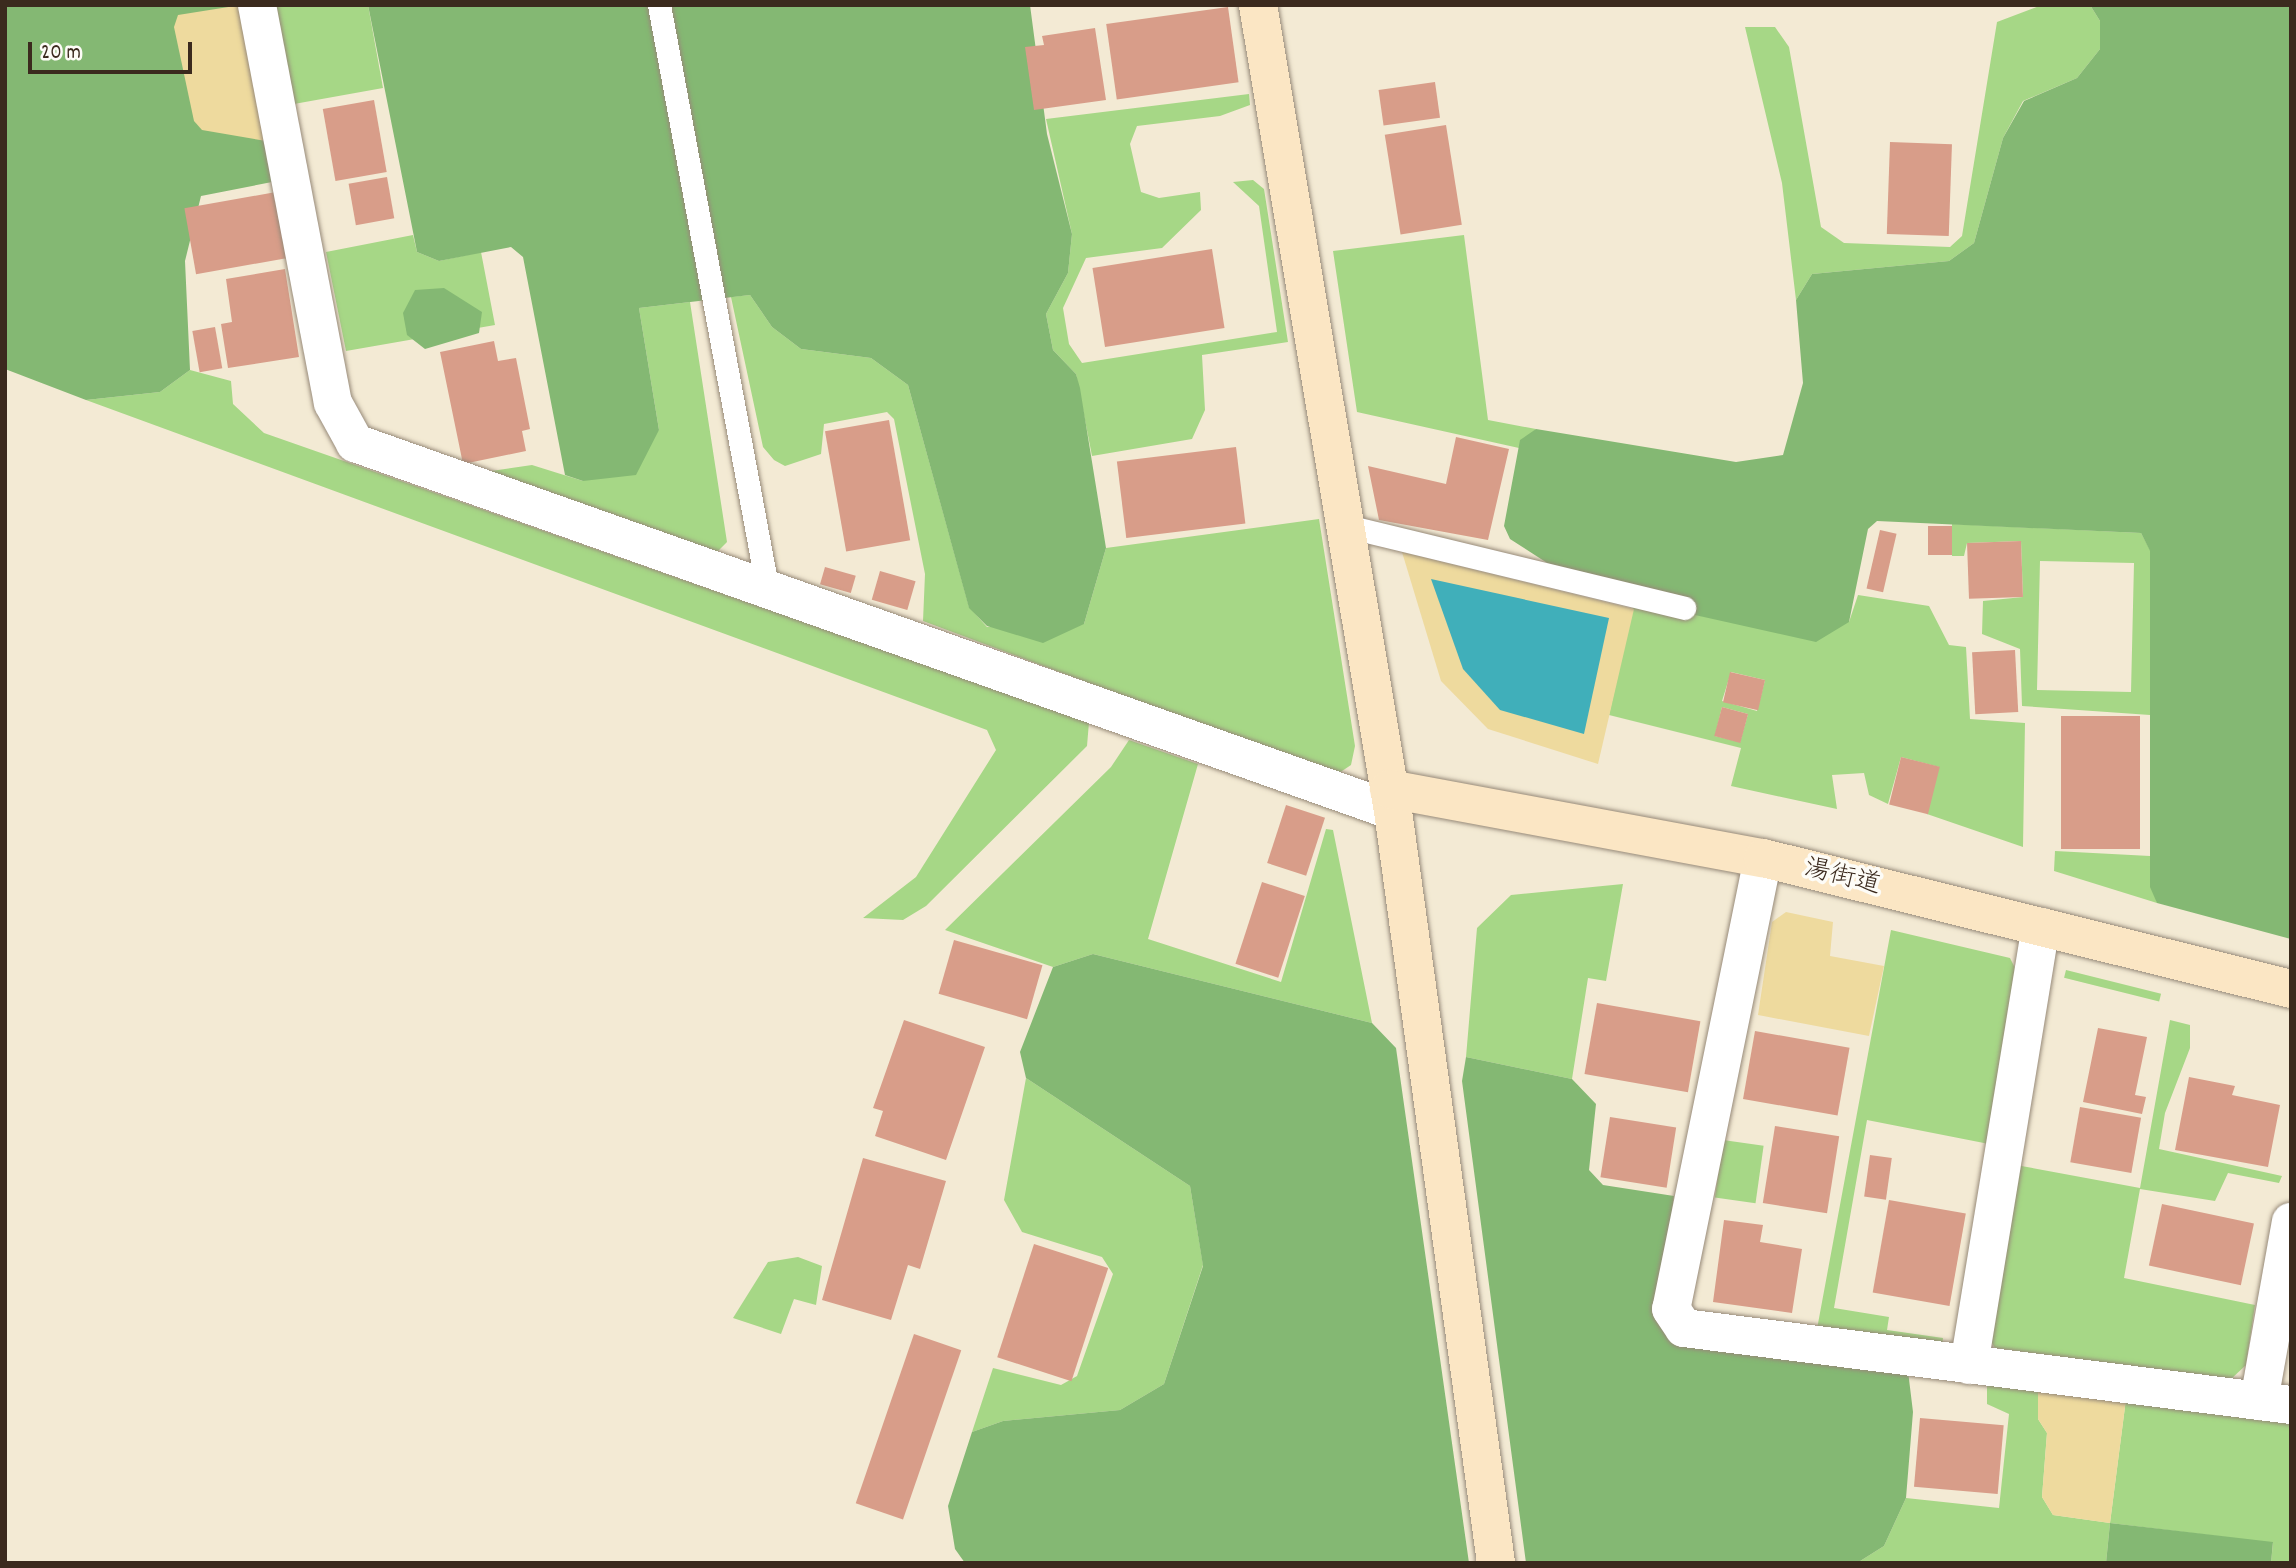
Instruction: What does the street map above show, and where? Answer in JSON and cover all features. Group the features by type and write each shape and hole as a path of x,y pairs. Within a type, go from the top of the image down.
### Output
{"street":[{"path":"257,5 333,403 355,443 768,592 1391,800"},
{"path":"1258,5 1391,800 1496,1563"},
{"name":"湯街道","path":"1391,800 1763,858 2291,989"},
{"path":"1763,858 1671,1309 1684,1328 2275,1403 2291,1222"},
{"path":"1969,1364 2041,927"}],"lane":[{"path":"659,5 768,592"},
{"path":"1346,526 1684,608"}],"green space":[{"path":"5,5 241,5 272,182 201,196 185,261 190,370 160,392 86,400 5,369"},
{"path":"276,5 368,5 383,88 294,104"},
{"path":"368,5 1030,5 1047,134 1072,234 1068,273 1046,314 1053,350 1076,374 1080,388 1106,548 1084,624 1043,643 987,626 969,608 908,385 871,358 801,349 772,327 750,295 639,308 659,430 636,475 583,481 565,475 523,257 511,247 439,261 417,252"},
{"path":"2042,5 2090,5 2100,21 2100,49 2077,78 2023,101 2003,138 1974,243 1949,261 1812,274 1796,300 1782,183 1745,27 1775,27 1789,47 1821,227 1844,243 1950,247 1962,236 1997,22"},
{"path":"2090,5 2291,5 2291,939 2157,903 2150,887 2150,551 2141,533 1877,521 1868,529 1849,622 1816,642 1592,592 1510,539 1504,526 1520,440 1536,429 1736,462 1783,455 1803,383 1796,300 1812,274 1949,261 1974,243 2003,138 2024,101 2077,78 2100,49 2100,21"},
{"path":"1249,94 1250,105 1220,116 1137,126 1130,144 1141,192 1159,198 1200,192 1201,210 1162,248 1086,258 1063,308 1069,344 1082,363 1277,332 1259,206 1233,182 1253,180 1264,189 1288,342 1202,355 1205,410 1192,439 1092,456 1076,374 1053,350 1046,314 1068,273 1072,234 1046,119"},
{"path":"413,235 417,252 439,261 481,252 495,325 346,351 326,252"},
{"path":"1464,235 1488,420 1536,429 1519,448 1357,412 1333,251"},
{"path":"444,288 482,312 479,333 425,349 407,335 403,313 415,290"},
{"path":"750,295 772,327 801,349 871,358 908,385 969,607 987,627 1084,624 1106,548 1319,519 1355,746 1351,765 1339,773 1320,769 923,621 925,574 894,419 887,412 824,424 821,454 785,466 774,460 763,447 731,297"},
{"path":"690,302 727,542 714,555 478,473 532,465 583,481 659,430 639,308"},
{"path":"190,370 231,381 233,404 264,433 1089,722 1087,746 926,906 903,920 863,918 916,877 996,750 987,730 86,400 160,392"},
{"path":"1952,524 2141,533 2150,550 2150,715 2022,706 2020,649 1982,634 1983,601 2023,597 2021,541 1967,543 1964,556 1952,556","holes":["2040,561 2134,563 2131,692 2037,690"]},
{"path":"1858,595 1929,606 1949,645 1966,647 1970,719 2025,723 2023,847 1927,814 1939,767 1901,757 1888,804 1869,795 1864,773 1832,775 1837,809 1731,786 1741,748 1609,715 1634,602 1849,622","holes":["1731,672 1765,680 1757,711 1722,701","1722,707 1748,714 1740,742 1715,736"]},
{"path":"1129,740 1198,764 1148,939 1281,982 1326,829 1333,830 1372,1023 1093,954 1053,967 945,930 1111,767"},
{"path":"2055,851 2150,856 2157,903 2054,871"},
{"path":"1623,884 1606,981 1588,978 1572,1079 1466,1057 1477,928 1511,895"},
{"path":"1891,930 2010,958 2020,978 1989,1144 1867,1120 1834,1308 1889,1317 1887,1330 1943,1338 1942,1348 1817,1329"},
{"path":"1093,954 1372,1023 1396,1048 1469,1563 965,1563 955,1549 948,1506 972,1432 1003,1421 1120,1410 1164,1384 1203,1266 1190,1186 1026,1078 1020,1052 1053,967"},
{"path":"2066,970 2161,994 2159,1001 2064,978"},
{"path":"2170,1020 2190,1025 2190,1048 2165,1113 2159,1149 2282,1176 2279,1183 2228,1173 2215,1201 2140,1189 2124,1278 2255,1305 2246,1365 2230,1380 1995,1348 1987,1335 2016,1165 2140,1188"},
{"path":"1466,1057 1572,1079 1596,1104 1589,1170 1603,1185 1674,1196 1659,1311 1908,1371 1913,1412 1906,1498 1884,1546 1857,1563 1526,1563 1462,1081"},
{"path":"1026,1078 1190,1186 1203,1265 1164,1384 1120,1410 1003,1421 972,1432 993,1368 1061,1385 1077,1376 1113,1274 1102,1257 1022,1232 1004,1200"},
{"path":"1723,1140 1764,1146 1756,1203 1715,1197"},
{"path":"798,1257 822,1266 816,1305 794,1299 781,1334 733,1318 768,1262"},
{"path":"1987,1381 2038,1388 2038,1419 2047,1433 2042,1497 2053,1515 2110,1523 2106,1563 1857,1563 1884,1546 1906,1498 1999,1508 2009,1414 1987,1404"},
{"path":"2126,1399 2291,1419 2291,1563 2271,1563 2273,1543 2110,1523"},
{"path":"2110,1523 2273,1542 2271,1563 2106,1563"}],"sand":[{"path":"241,5 266,141 202,130 194,121 174,27 178,15"},
{"path":"1402,552 1634,609 1598,764 1488,729 1441,681"},
{"path":"1786,912 1833,922 1830,956 1884,966 1869,1036 1758,1015 1772,922"},
{"path":"2038,1388 2126,1399 2110,1523 2053,1515 2042,1497 2047,1433 2038,1419"}],"water":[{"path":"1431,579 1609,618 1584,734 1500,710 1463,669"}],"building":[{"path":"1228,7 1239,82 1117,99 1106,24"},
{"path":"1095,28 1106,100 1034,110 1025,47 1044,45 1042,36"},
{"path":"1435,82 1440,118 1384,126 1379,90"},
{"path":"374,100 387,172 335,181 323,109"},
{"path":"1446,125 1462,225 1401,234 1385,135"},
{"path":"1890,142 1952,144 1949,236 1887,234"},
{"path":"387,177 394,218 356,225 349,184"},
{"path":"276,192 288,258 196,274 184,208"},
{"path":"1212,249 1225,328 1105,347 1092,268"},
{"path":"285,269 299,357 228,368 221,324 232,322 226,279"},
{"path":"215,327 222,368 200,372 192,331"},
{"path":"494,341 498,361 516,358 530,429 522,431 526,451 463,464 440,352"},
{"path":"889,420 910,540 846,551 825,431"},
{"path":"1456,437 1509,449 1488,540 1379,520 1368,466 1446,484"},
{"path":"1236,447 1245,523 1126,538 1117,462"},
{"path":"1928,526 1952,526 1952,555 1928,555"},
{"path":"1880,530 1897,534 1883,592 1867,588"},
{"path":"2021,541 2023,597 1969,599 1967,543"},
{"path":"825,567 856,576 851,593 820,584"},
{"path":"880,571 916,581 907,610 872,600"},
{"path":"2015,650 2018,712 1975,714 1972,652"},
{"path":"1730,672 1765,680 1758,710 1723,702"},
{"path":"1722,707 1748,714 1740,743 1714,736"},
{"path":"2061,716 2140,716 2140,849 2061,849"},
{"path":"1901,757 1940,767 1928,814 1889,805"},
{"path":"1286,805 1325,818 1306,876 1267,863"},
{"path":"1262,882 1305,896 1278,978 1235,964"},
{"path":"954,940 1042,965 1027,1019 939,994"},
{"path":"1597,1003 1700,1021 1688,1092 1584,1074"},
{"path":"904,1020 985,1047 946,1160 875,1136 883,1111 873,1108"},
{"path":"2098,1028 2147,1037 2135,1095 2146,1097 2142,1114 2083,1102"},
{"path":"1755,1031 1850,1048 1838,1116 1743,1099"},
{"path":"2189,1077 2235,1086 2232,1095 2280,1105 2268,1167 2175,1150"},
{"path":"2080,1107 2141,1118 2131,1173 2070,1162"},
{"path":"1610,1117 1676,1127 1667,1188 1600,1177"},
{"path":"1775,1126 1839,1136 1827,1213 1763,1203"},
{"path":"1870,1155 1892,1158 1886,1200 1864,1197"},
{"path":"863,1158 946,1181 920,1269 908,1265 891,1320 822,1300"},
{"path":"1889,1200 1966,1214 1949,1306 1873,1293"},
{"path":"2162,1204 2254,1224 2241,1285 2149,1266"},
{"path":"1724,1220 1763,1225 1760,1242 1802,1249 1792,1313 1713,1302"},
{"path":"1034,1244 1108,1268 1071,1381 997,1357"},
{"path":"914,1334 961,1350 903,1520 856,1503"},
{"path":"1920,1418 2004,1425 1998,1494 1914,1487"}]}
